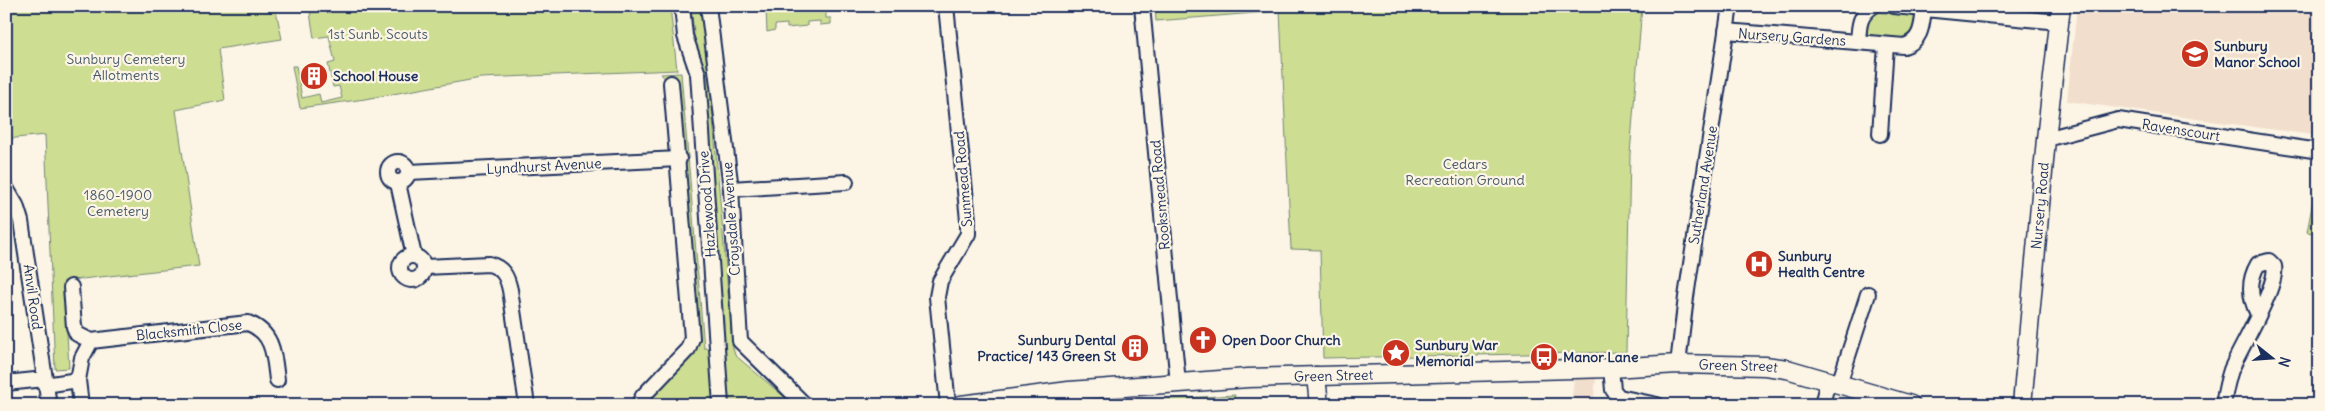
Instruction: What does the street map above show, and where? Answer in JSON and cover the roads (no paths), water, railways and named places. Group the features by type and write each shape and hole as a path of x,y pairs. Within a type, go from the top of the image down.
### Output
{"street":[{"name":"Hazlewood Drive","path":"682,6 685,36 698,74 720,405"},
{"name":"Croysdale Avenue","path":"708,6 731,189 740,341 805,405"},
{"name":"Sunmead Road","path":"946,6 968,220 968,234 940,282 937,297 948,405"},
{"name":"Rooksmead Road","path":"1142,6 1178,383"},
{"name":"Sutherland Avenue","path":"1678,364 1686,297 1730,6"},
{"name":"Nursery Gardens","path":"1858,42 1860,20 1864,13 1874,6"},
{"path":"1894,6 1924,9 2060,14"},
{"name":"Nursery Gardens","path":"1726,31 1904,46 1915,41 1921,28 1924,9"},
{"name":"Nursery Road","path":"2022,405 2046,139 2060,14"},
{"path":"1880,134 1886,45"},
{"path":"638,405 643,396 688,349 692,338 679,159 671,83"},
{"name":"Ravenscourt","path":"2046,139 2118,120 2319,150"},
{"name":"Lyndhurst Avenue","path":"414,256 398,183 389,177 389,167 393,163 404,163 409,172 679,159"},
{"path":"731,189 846,182"},
{"name":"Anvil Road","path":"6,188 16,205 21,221 49,405"},
{"path":"414,256 421,260 425,267 422,275 416,279 408,279 402,275 400,267 403,260 414,256"},
{"path":"425,267 489,264 498,267 504,273 510,290 527,405"},
{"path":"71,287 76,334 91,341 82,358 78,380 81,405"},
{"path":"1822,405 1834,382 1868,294"},
{"path":"2224,405 2232,369 2258,314"},
{"name":"Blacksmith Close","path":"91,341 248,323 268,337 273,347 278,380"},
{"name":"Green Street","path":"961,405 1069,391 1178,383 1316,376 1611,368 1678,364 1765,366 1787,369 1911,405"},
{"path":"1611,368 1613,390 1619,397 1657,405"},
{"path":"1316,376 1319,405"},
{"path":"6,383 78,380"}],"place":[{"name":"Sunbury Manor School","path":"2195,54"},
{"name":"School House","path":"314,76"},
{"name":"Sunbury Health Centre","path":"1759,264"},
{"name":"Open Door Church","path":"1203,340"},
{"name":"Sunbury Dental Practice/ 143 Green St","path":"1135,348"},
{"name":"Sunbury War Memorial","path":"1396,353"},
{"name":"Manor Lane","path":"1544,357"}],"park label":[{"name":"1st Sunb. Scouts","path":"378,34"},
{"name":"Sunbury Cemetery Allotments","path":"126,68"},
{"name":"Cedars Recreation Ground","path":"1465,172"},
{"name":"1860-1900 Cemetery","path":"118,204"}]}
